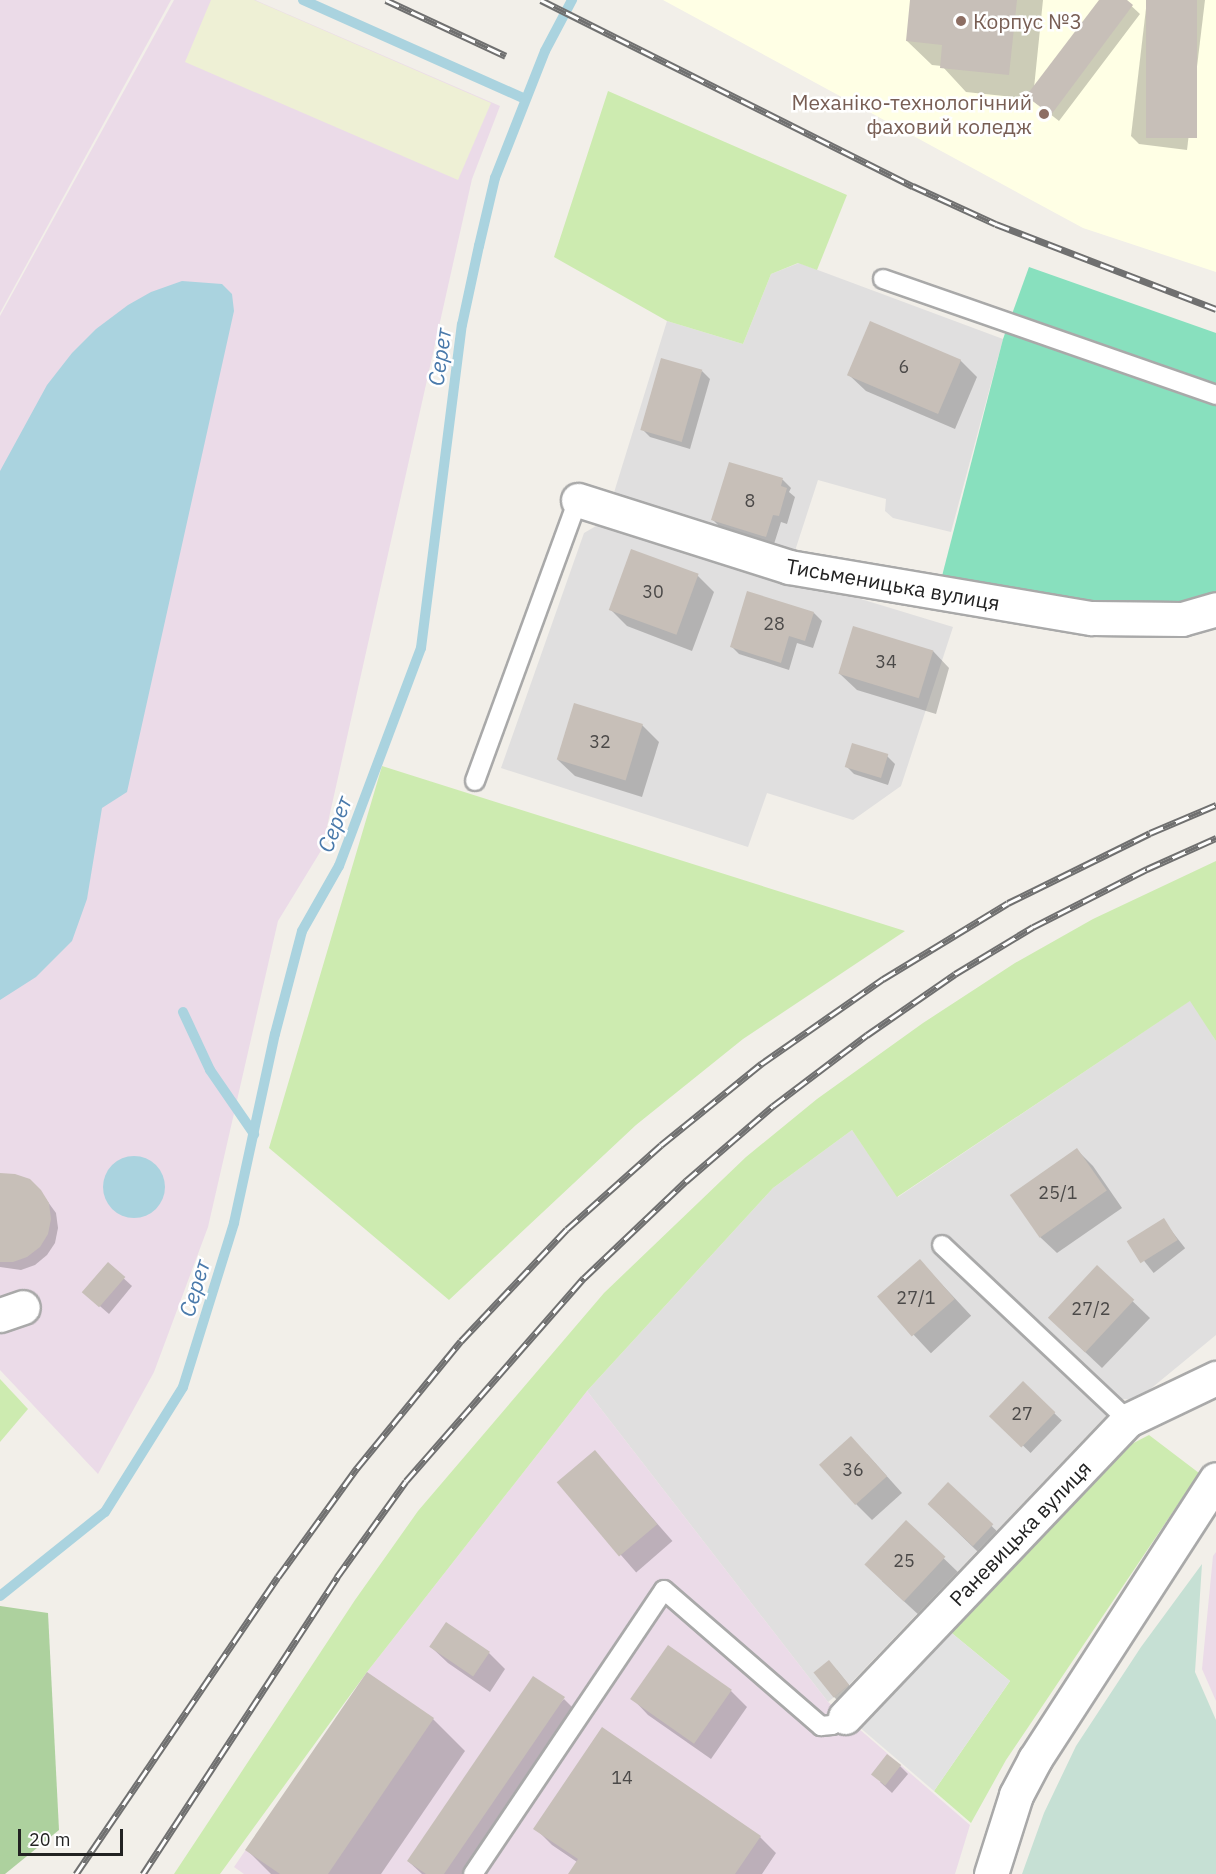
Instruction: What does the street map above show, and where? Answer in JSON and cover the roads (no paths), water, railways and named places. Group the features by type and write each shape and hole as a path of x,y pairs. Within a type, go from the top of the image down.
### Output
{"street":[{"name":"Тисьменицька вулиця","path":"578,500 789,567 1092,618 1182,618 1216,609"},
{"name":"Раневицька вулиця","path":"845,1716 1128,1420 1216,1378"},
{"path":"991,1874 1017,1796 1035,1759 1216,1479"}],"lane":[{"path":"882,279 1216,395"},
{"path":"475,781 578,500"},
{"path":"942,1245 1128,1420"},
{"path":"473,1874 664,1590 821,1726 832,1725 845,1716"}],"water":[{"path":"182,281 222,284 232,294 234,311 127,792 102,808 87,899 72,941 36,977 0,1000 0,471 47,385 72,353 96,329 128,305 151,292"},
{"path":"134,1156 146,1158 156,1165 163,1175 165,1187 163,1199 156,1209 146,1216 134,1218 122,1216 112,1209 105,1199 103,1187 105,1175 112,1165 122,1158"}],"waterway":[{"path":"303,0 525,99"},
{"name":"Серет","path":"0,1596 105,1512 183,1387 234,1223 275,1034 302,931 339,866 421,648 462,325 479,246 495,178 545,51 572,0"},
{"path":"183,1012 210,1070 254,1134"}],"railway":[{"path":"386,0 506,56"},
{"path":"541,0 913,186 996,224 1216,309"},
{"path":"76,1874 278,1577 357,1468 461,1341 567,1229 661,1145 761,1064 883,979 1008,903 1150,833 1216,805"},
{"path":"143,1874 337,1577 406,1481 584,1278 686,1181 773,1106 867,1035 955,974 1033,927 1147,869 1216,838"}],"place":[{"name":"Корпус №3","path":"961,21"},
{"name":"Механіко-технологічний фаховий коледж","path":"1044,114"}]}
